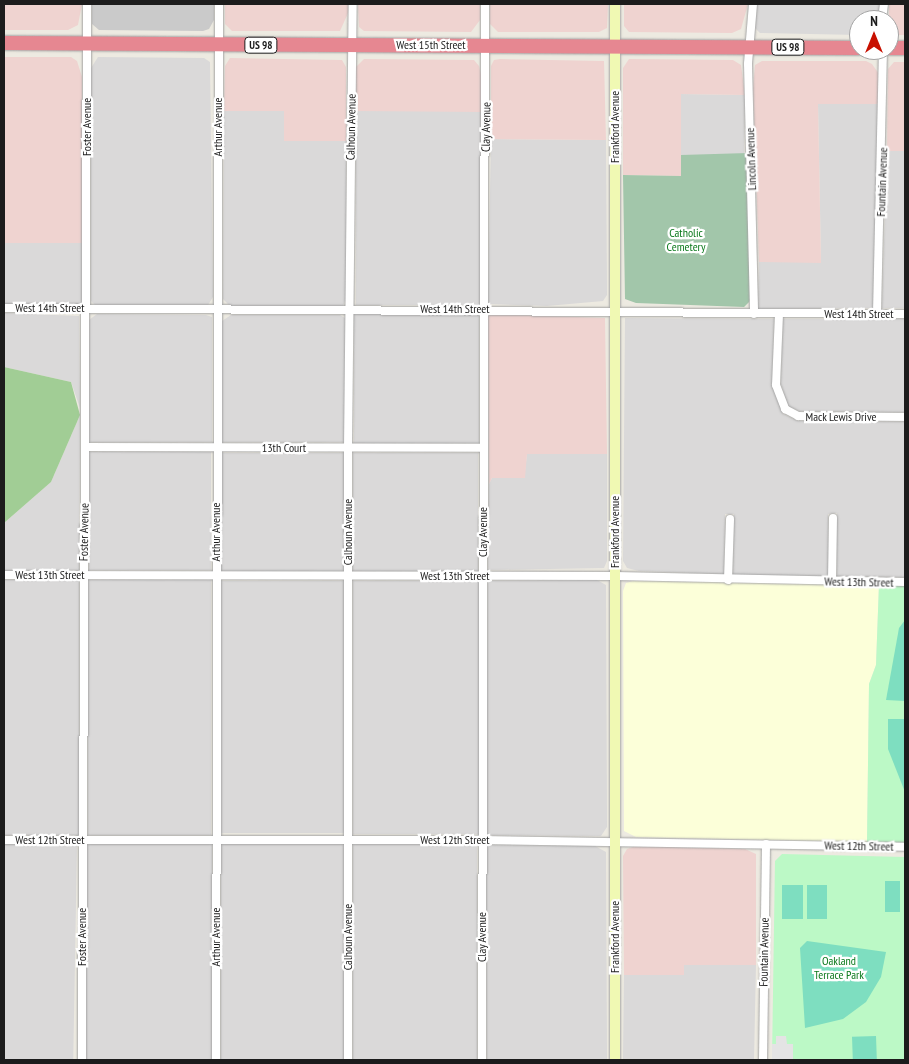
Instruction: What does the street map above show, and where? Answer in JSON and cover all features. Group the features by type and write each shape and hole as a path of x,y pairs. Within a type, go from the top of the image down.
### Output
{"highway":[{"name":"West 15th Street","path":"4,43 849,48"}],"main road":[{"name":"Frankford Avenue","path":"615,4 615,1060"}],"street":[{"name":"Foster Avenue","path":"82,1060 87,4"},
{"name":"Arthur Avenue","path":"216,1060 216,448 219,4"},
{"name":"Calhoun Avenue","path":"348,1060 348,448 353,4"},
{"name":"Clay Avenue","path":"482,1060 481,840 485,4"},
{"name":"Lincoln Avenue","path":"753,4 748,47 754,314"},
{"name":"Fountain Avenue","path":"878,313 883,60"},
{"name":"West 14th Street","path":"4,308 217,310 483,309 754,314 905,314"},
{"name":"Mack Lewis Drive","path":"779,314 776,385 785,410 798,416 905,417"},
{"name":"13th Court","path":"84,448 483,448"},
{"path":"832,581 833,518"},
{"path":"728,580 730,519"},
{"name":"West 13th Street","path":"4,576 615,576 728,580 905,582"},
{"name":"West 12th Street","path":"4,840 217,838 481,840 905,847"},
{"name":"Fountain Avenue","path":"763,1060 766,844"}],"shaded area":[{"path":"4,4 82,4 78,25 68,30 4,30"},
{"path":"92,4 214,4 214,20 209,29 203,31 99,30 92,24"},
{"path":"225,4 349,4 349,11 340,31 232,31 225,24"},
{"path":"358,4 480,4 480,20 471,32 364,31 359,27"},
{"path":"490,4 608,4 607,28 599,32 498,32 490,24"},
{"path":"624,4 748,4 741,29 732,33 629,32 624,26"},
{"path":"757,4 881,4 880,10 849,10 849,35 760,33 755,28"},
{"path":"889,4 905,4 905,35 899,35 899,10 889,10"},
{"path":"4,57 71,57 77,61 82,77 82,243 4,243"},
{"path":"98,57 204,58 210,62 213,297 208,305 95,305 91,301 91,68"},
{"path":"230,58 342,60 346,67 346,141 284,141 284,111 224,111 225,66"},
{"path":"364,59 474,60 479,66 483,83 482,112 356,111 356,67"},
{"path":"629,59 733,60 741,65 745,95 681,94 681,176 623,175 623,68"},
{"path":"494,60 604,61 606,140 491,139 491,66"},
{"path":"762,61 866,61 872,64 879,74 878,104 818,104 821,263 759,262 753,88 755,65"},
{"path":"894,62 905,62 905,151 887,151 888,69"},
{"path":"681,94 745,95 744,156 680,155"},
{"path":"818,104 878,104 873,308 758,309 759,262 821,262"},
{"path":"224,111 284,111 284,141 346,141 346,298 343,306 230,306 223,299"},
{"path":"356,111 482,111 482,305 356,305"},
{"path":"491,139 606,140 607,295 603,301 547,306 488,304"},
{"path":"887,151 905,151 905,308 882,308"},
{"path":"4,243 82,243 82,305 4,305"},
{"path":"4,313 79,316 80,408 71,382 4,367"},
{"path":"97,314 206,315 212,317 212,442 89,442 89,320"},
{"path":"354,314 479,314 479,443 354,443"},
{"path":"488,314 605,318 607,454 527,454 525,478 492,478 489,484"},
{"path":"231,315 340,315 345,318 345,442 221,442 222,321"},
{"path":"625,318 774,319 772,385 783,414 798,421 905,422 905,577 837,576 837,513 828,514 828,576 733,575 734,514 725,514 724,574 639,571 627,568 623,561"},
{"path":"783,319 905,319 905,412 799,411 788,406 781,384"},
{"path":"80,415 79,570 4,571 4,523 51,482"},
{"path":"89,452 211,452 211,570 89,570"},
{"path":"220,453 344,453 344,571 220,571"},
{"path":"353,453 478,453 478,571 353,571"},
{"path":"527,454 607,454 607,561 604,568 488,570 489,484 492,478 524,478"},
{"path":"4,580 79,580 79,835 4,835"},
{"path":"88,580 211,580 211,835 88,835"},
{"path":"597,580 606,585 607,827 601,836 486,835 488,581"},
{"path":"220,581 344,581 344,833 220,833"},
{"path":"353,581 479,581 479,834 353,834"},
{"path":"633,581 879,584 876,665 869,684 867,842 636,837 624,831 623,591 626,583"},
{"path":"4,844 77,845 73,1060 4,1060"},
{"path":"86,844 212,844 212,1060 86,1060"},
{"path":"221,844 344,844 344,1060 221,1060"},
{"path":"353,844 477,844 477,1060 353,1060"},
{"path":"486,845 595,846 606,852 607,1060 487,1060"},
{"path":"636,846 745,849 756,854 756,965 684,965 684,975 624,975 623,856 627,849"},
{"path":"684,965 756,965 754,1060 623,1060 624,975 684,975"},
{"path":"776,1036 786,1036 787,1044 793,1044 793,1060 772,1060 772,1044 776,1044"}],"green space":[{"name":"Catholic Cemetery","path":"748,153 751,300 744,307 636,303 625,299 623,175 681,176 681,155"},
{"path":"4,367 71,382 80,415 51,482 4,523"},
{"path":"879,584 905,584 905,843 867,842 869,684 876,665"},
{"path":"905,620 905,701 886,700 899,628"},
{"path":"888,719 905,719 905,792 888,749"},
{"name":"Oakland Terrace Park","path":"782,854 905,857 905,1060 772,1060 775,861"},
{"path":"885,881 900,881 900,912 885,912"},
{"path":"782,885 803,885 803,919 782,919"},
{"path":"807,885 827,885 827,919 807,919"},
{"path":"807,941 886,952 881,977 866,1002 843,1019 805,1028 800,948"},
{"path":"876,1036 877,1060 853,1060 852,1037"}]}
